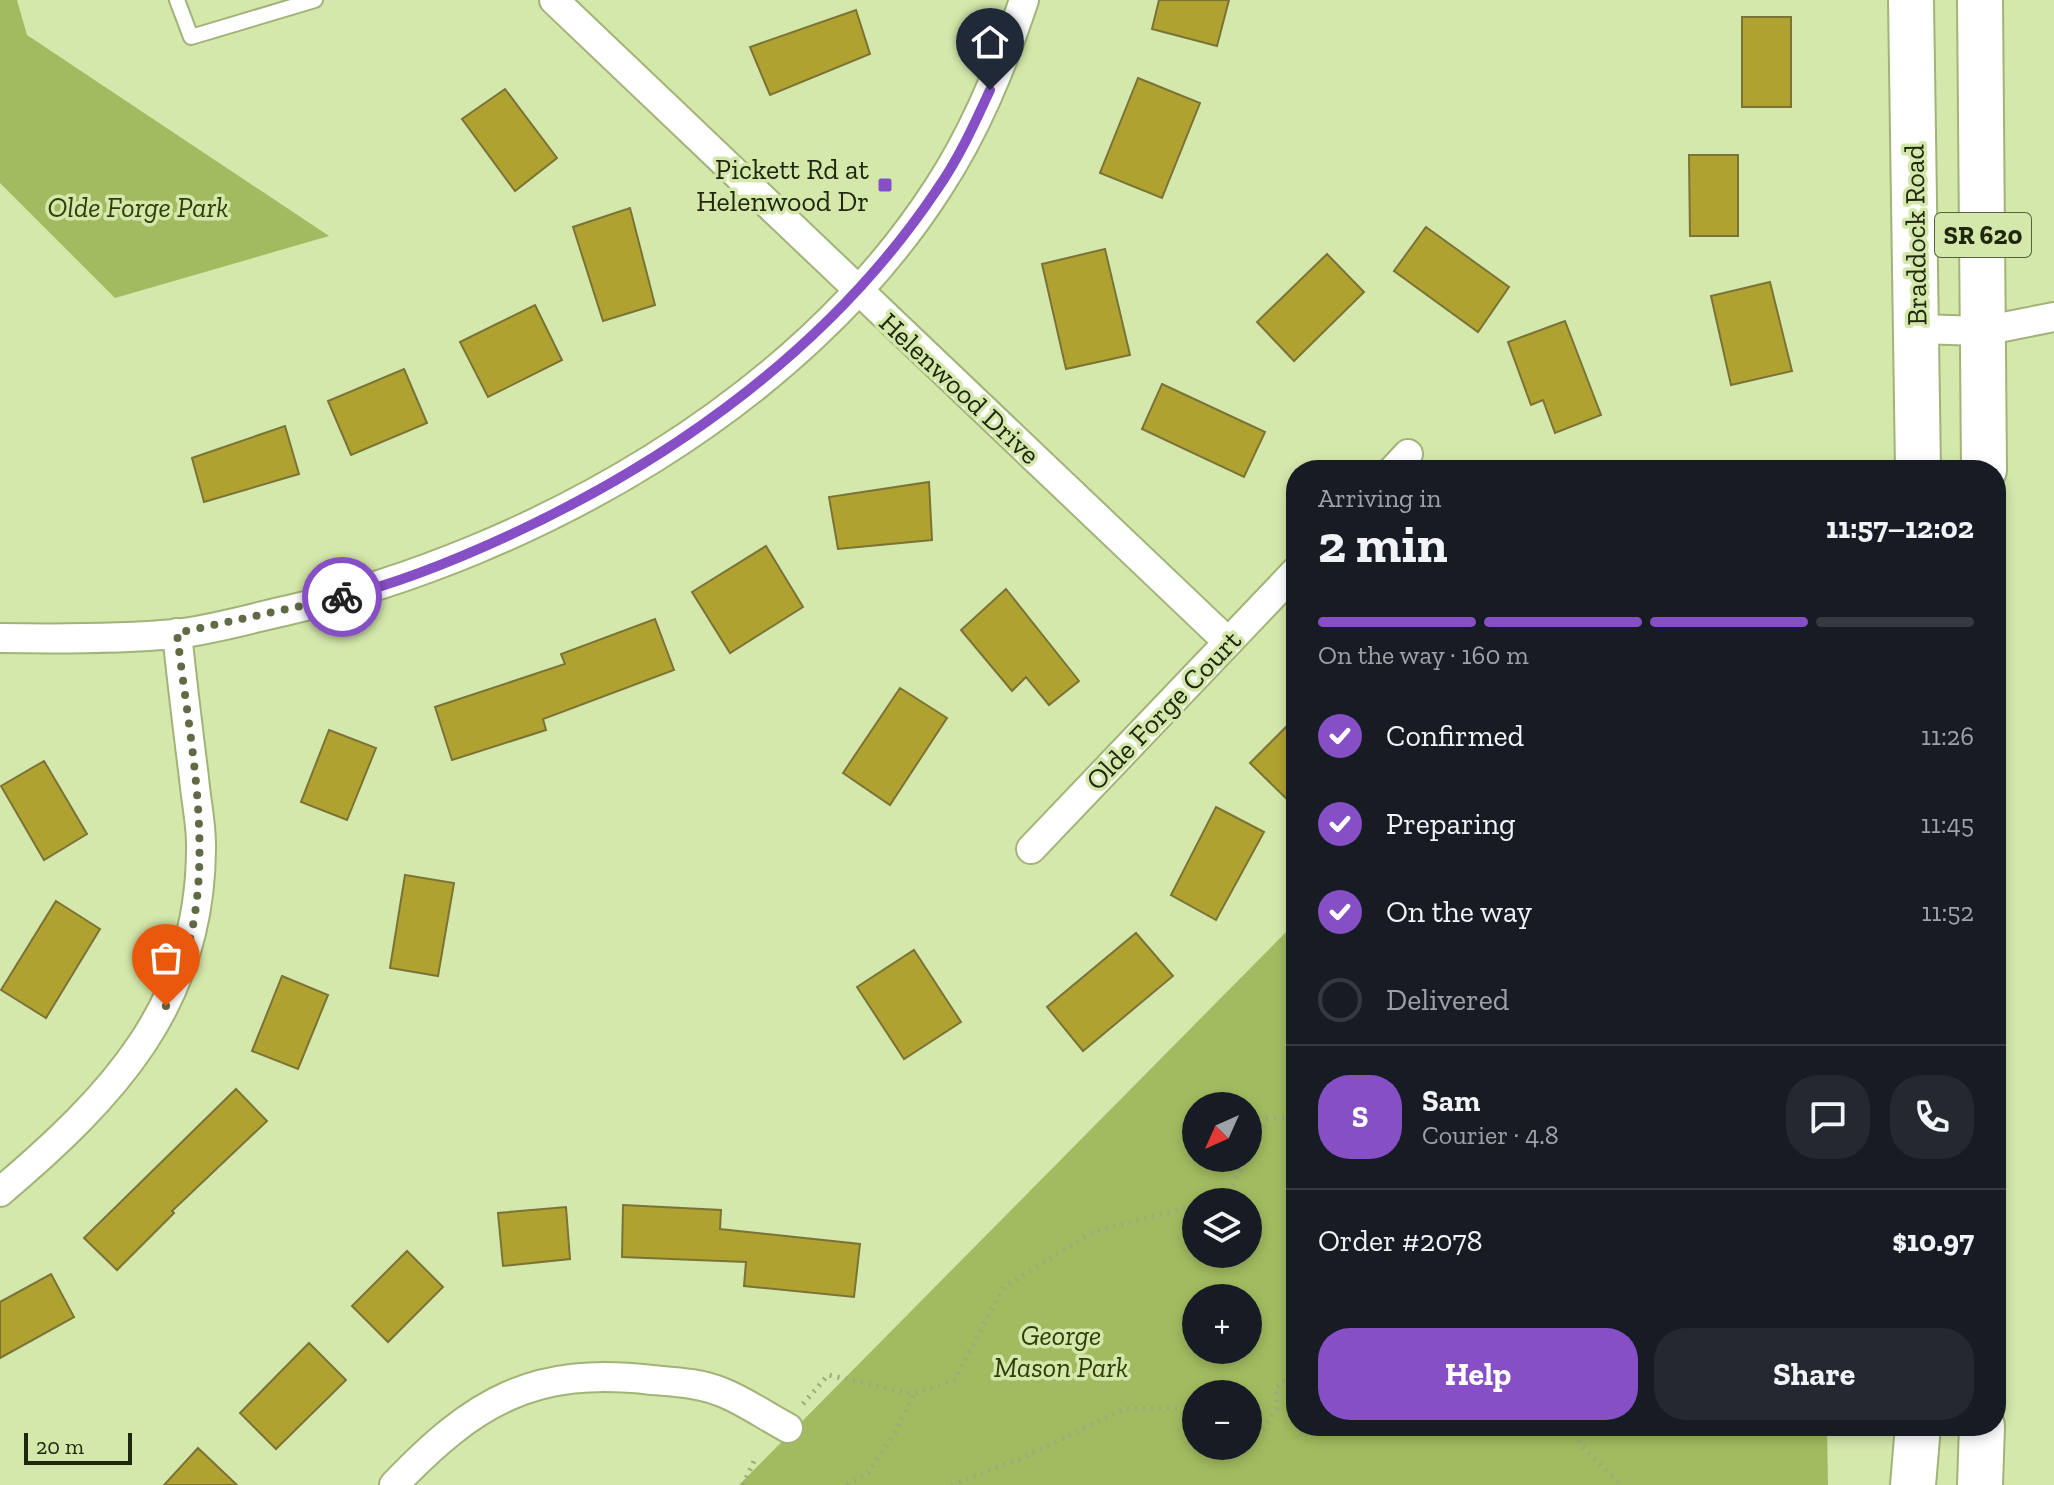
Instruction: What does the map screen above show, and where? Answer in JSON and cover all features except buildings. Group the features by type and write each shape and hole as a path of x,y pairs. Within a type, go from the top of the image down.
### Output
{"main road":[{"name":"Braddock Road","path":"1911,0 1918,460"},
{"name":"SR 620","path":"1980,0 1984,460"},
{"path":"1913,1485 1917,1436"},
{"path":"1980,1485 1982,1436"}],"street":[{"name":"Helenwood Drive","path":"554,0 1228,642"},
{"path":"0,638 177,633 356,594 461,558 573,506 637,470 731,404 790,355 857,291 914,223 963,146 1004,62 1024,0"},
{"path":"1917,329 1983,331 2054,317"},
{"name":"Olde Forge Court","path":"1031,849 1286,581"},
{"path":"0,1192 41,1157 117,1078 141,1047 173,992 191,944 200,895 202,846 177,633"},
{"path":"394,1485 452,1430 491,1403 557,1379 627,1377 696,1384 724,1393 788,1428"}],"lane":[{"path":"177,0 191,37 268,7 315,0"}],"path":[{"path":"1262,1128 1267,1119 1286,1117"},
{"path":"788,1428 808,1395 828,1375 914,1394 954,1380 1004,1287 1093,1232 1182,1209"},
{"path":"1262,1430 1277,1408 1276,1387 1286,1379"},
{"path":"847,1485 868,1473 893,1436 914,1394"},
{"path":"951,1485 1019,1459 1124,1409 1182,1407"},
{"path":"1576,1436 1581,1446 1622,1485"},
{"path":"743,1485 755,1459"}],"green space":[{"name":"Olde Forge Park","path":"0,0 17,0 27,35 329,236 115,298 0,183"},
{"name":"George Mason Park","path":"1286,932 1286,1436 1827,1436 1828,1485 739,1485"}],"way so far":[{"path":"166,1006 191,944 200,895 202,846 177,633 342,597"}],"place":[{"name":"Pickett Rd at Helenwood Dr","path":"885,185"}],"route":[{"path":"342,597 461,558 573,506 637,470 731,404 790,355 857,291 914,223 963,146 990,90"}]}
